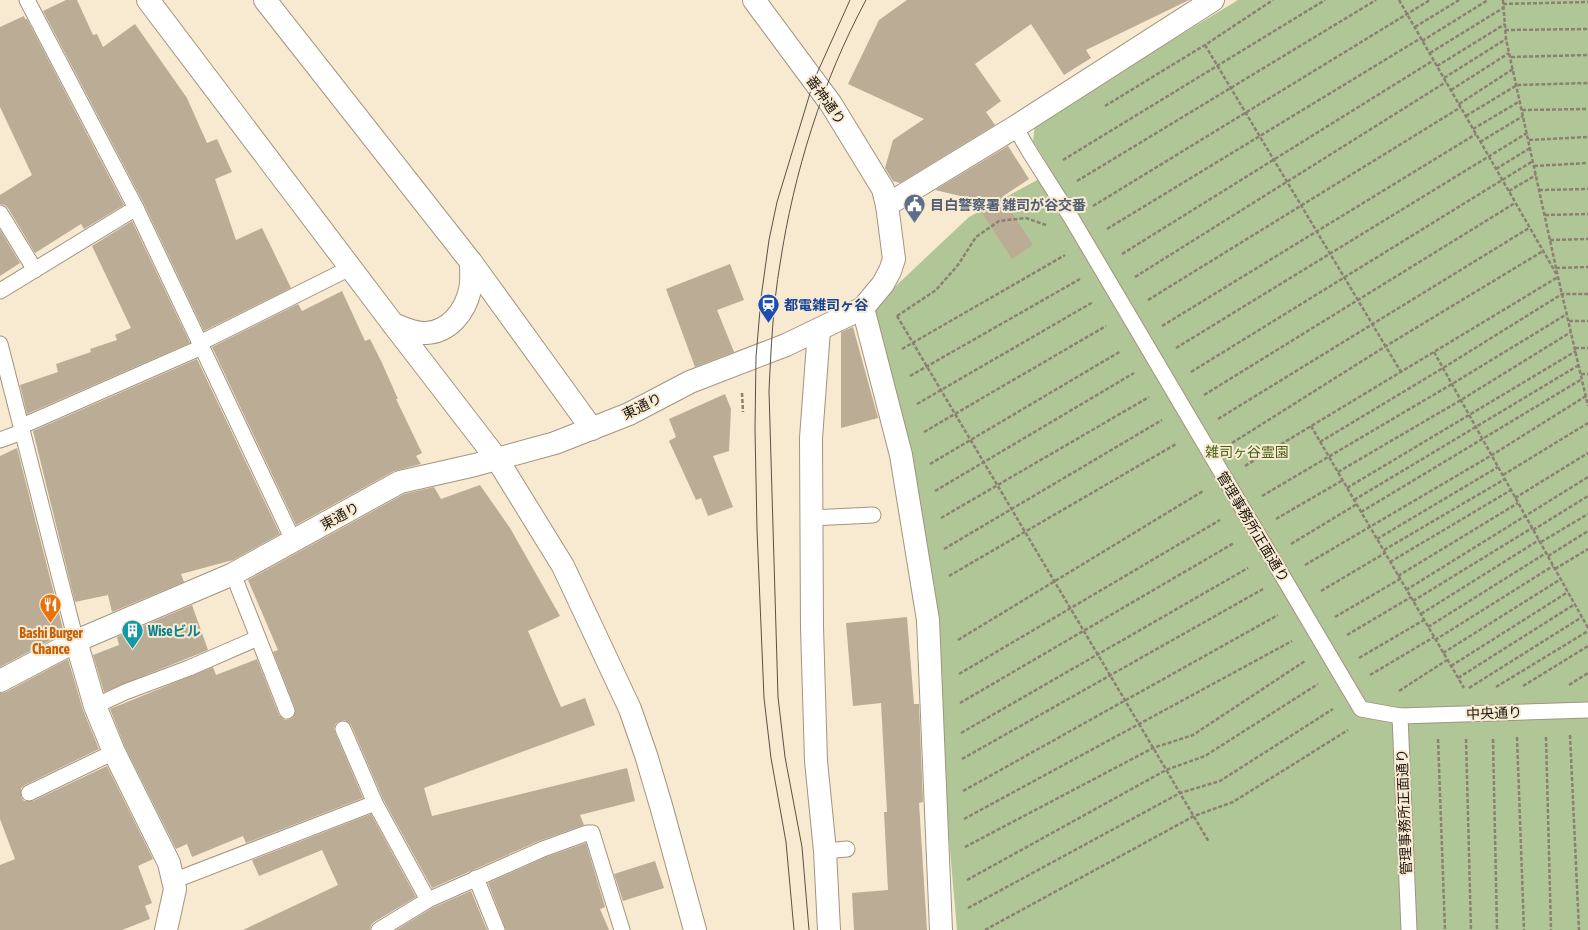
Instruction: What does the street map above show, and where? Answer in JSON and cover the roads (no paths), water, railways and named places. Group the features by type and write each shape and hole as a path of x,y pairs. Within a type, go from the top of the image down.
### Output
{"street":[{"path":"148,0 350,268 497,459 563,566 630,709 660,802 695,930"},
{"path":"265,0 471,262 592,429"},
{"name":"番神通り","path":"754,0 831,104 883,189 887,206 894,259 890,271 865,318"},
{"path":"887,206 1213,0"},
{"path":"393,324 414,332 426,333 443,328 458,317 466,302 470,289 471,262"},
{"path":"865,318 901,455 928,620 941,930"},
{"name":"東通り","path":"0,681 76,641 233,574 294,542 400,482 497,459 555,443 629,414 690,382 742,363 819,330 865,318"},
{"path":"819,330 811,438 812,627 816,761 825,851 829,930"},
{"path":"76,641 94,706 114,752 169,863 175,889 166,930"}],"lane":[{"path":"27,0 136,208 294,542"},
{"name":"管理事務所正面通り","path":"1015,126 1042,172 1070,215 1182,408 1361,709 1400,716 1409,930"},
{"path":"0,291 136,208"},
{"path":"0,213 35,270"},
{"path":"0,440 201,345 350,268"},
{"path":"0,344 76,641"},
{"path":"811,518 873,515"},
{"path":"233,574 287,711"},
{"path":"94,706 125,692 189,668 258,638"},
{"name":"中央通り","path":"1400,716 1588,710"},
{"path":"343,729 375,803 428,900"},
{"path":"29,794 114,752"},
{"path":"173,881 375,803"},
{"path":"378,930 428,900 543,849 587,833 592,833 622,930"},
{"path":"825,851 847,849"},
{"path":"476,878 497,930"}],"tram line":[{"path":"794,930 786,842 771,758 764,698 757,530 755,429 756,357 761,298 769,240 777,202 814,80 850,0"},
{"path":"809,930 802,847 785,757 778,697 769,391 776,295 780,264 793,195 823,95 850,31 866,0"}],"place":[{"name":"目白警察署 雑司が谷交番","path":"914,224"},
{"name":"都電雑司ヶ谷","path":"768,324"},
{"name":"Bashi Burger Chance","path":"51,624"},
{"name":"Wiseビル","path":"133,650"}],"park label":[{"name":"雑司ヶ谷霊園","path":"1247,452"}]}
